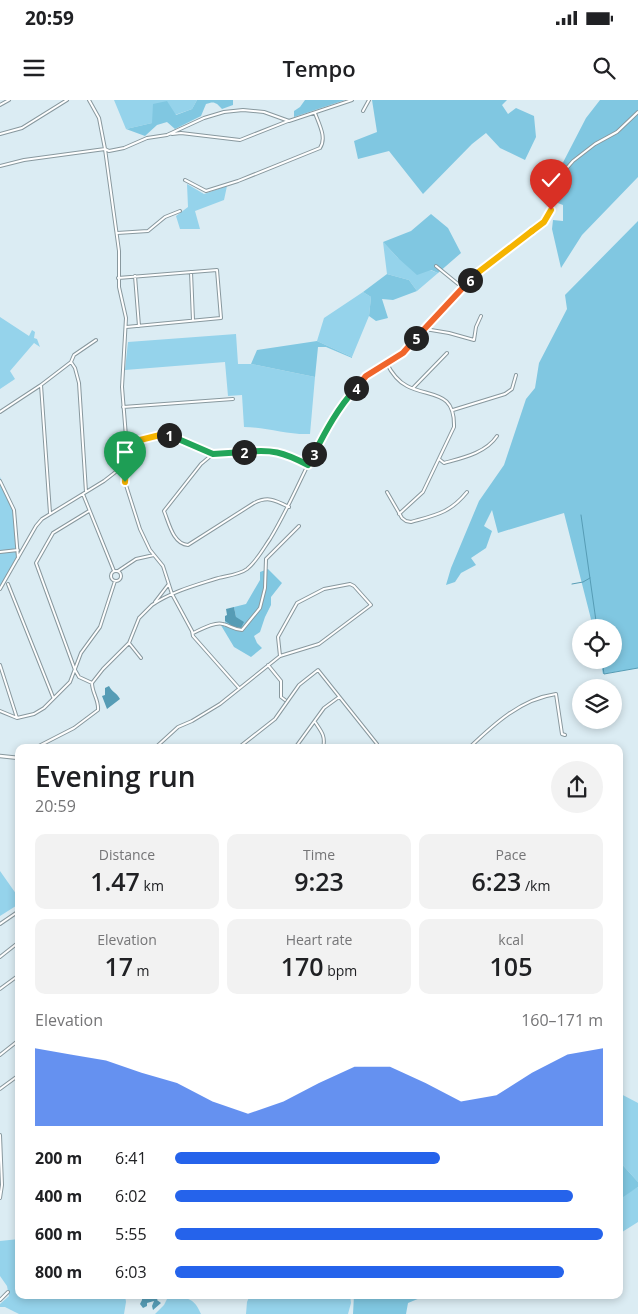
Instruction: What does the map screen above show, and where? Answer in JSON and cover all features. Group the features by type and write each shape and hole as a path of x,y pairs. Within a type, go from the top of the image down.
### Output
{"street":[{"path":"0,104 9,100"},
{"path":"0,134 22,128 67,100"},
{"path":"89,100 99,118 105,149 119,259 118,278 120,295 126,318 122,387 127,449 125,482 140,529 150,550 163,566 168,585 192,633 200,646 239,688"},
{"path":"0,166 24,160 105,149 109,151 124,148 147,138 180,133 240,140 352,100"},
{"path":"364,112 369,100"},
{"path":"167,135 204,118 234,110 266,112 289,121"},
{"path":"152,605 172,594 195,585 246,569 261,553 289,507 326,430 344,401 366,376 403,353 476,274 544,222 551,210 555,186 560,176 572,162 595,144 617,132 638,112"},
{"path":"185,180 206,191 238,181 320,148 323,139 315,113"},
{"path":"116,233 148,231 165,217 180,211"},
{"path":"436,266 463,288"},
{"path":"118,278 217,270 221,318 126,327"},
{"path":"191,272 193,320"},
{"path":"135,276 139,326"},
{"path":"425,329 474,340 476,327 481,316"},
{"path":"0,412 41,385 71,362 74,355 96,340"},
{"path":"413,388 447,352"},
{"path":"71,362 75,368 79,383 86,492"},
{"path":"386,362 396,378 413,388 442,397 452,410 454,427 423,492 399,514"},
{"path":"452,410 506,394 512,389 516,375"},
{"path":"41,385 50,514"},
{"path":"123,407 233,399"},
{"path":"0,589 36,526 50,514 122,467 122,451 136,441 167,434 213,454 266,450 282,453 308,465"},
{"path":"439,459 444,463 459,459 485,448 497,436"},
{"path":"213,454 201,464 164,511 175,536 180,542 188,544 259,500 273,499 289,507"},
{"path":"0,481 14,510 18,558"},
{"path":"387,492 399,514 406,521 411,522 444,513 459,502 467,492"},
{"path":"83,494 114,571"},
{"path":"43,744 74,728 98,710 99,706 92,683 79,677 75,670 36,563 53,533 89,511"},
{"path":"192,633 218,623 232,629 242,630 260,608 265,588 265,564 269,556 299,526"},
{"path":"0,552 18,550"},
{"path":"114,571 118,571 136,559 154,555"},
{"path":"114,571 111,576 115,581"},
{"path":"0,711 17,718 34,714 44,708 70,682 81,653 100,627 115,581 121,576 118,571"},
{"path":"8,584 53,697"},
{"path":"159,744 178,727 215,708 280,656 319,644 371,605 350,584 324,589 297,603 278,637 280,656"},
{"path":"92,683 103,668 130,643 139,618 164,592 168,585"},
{"path":"130,643 141,658"},
{"path":"0,665 17,718"},
{"path":"268,665 281,681 281,697 285,700"},
{"path":"243,744 275,719 299,685 318,670 377,744"},
{"path":"473,744 498,722 523,705 541,697 556,694 562,734 565,735"},
{"path":"298,744 324,708 340,697"},
{"path":"315,722 323,733 324,744"},
{"path":"0,756 15,758"},
{"path":"0,924 15,914"},
{"path":"0,957 15,945"},
{"path":"0,988 15,978"},
{"path":"0,1055 15,1043"},
{"path":"0,1089 15,1077"},
{"path":"0,1135 2,1185 0,1198"},
{"path":"0,1300 8,1292"}],"shaded area":[{"path":"114,100 197,100 192,109 152,123 126,129"},
{"path":"197,100 233,100 233,105 222,109 215,103 206,104 201,116 175,129 167,122 157,125 145,136 126,129 152,123 153,104 167,101 176,115 192,109"},
{"path":"305,100 345,100 294,117 294,111"},
{"path":"372,100 507,100 502,105 508,114 516,108 534,116 536,137 525,160 500,148 486,133 472,144 423,194 389,151 358,159 354,141 377,132"},
{"path":"600,100 638,100 638,177 582,235 561,268 552,229 553,220 563,221 563,205 555,202 556,176 586,118"},
{"path":"187,184 204,194 227,186 224,200 195,211 200,229 180,229 176,216 188,207"},
{"path":"431,214 448,228 461,253 438,273 431,270 417,275 383,242 411,231"},
{"path":"638,221 638,668 603,674 602,669 622,669 622,619 591,619 564,513 498,533 492,510 484,526 492,531 486,548 471,558 476,565 461,573 455,582 446,585 451,568 479,501 504,465 526,399 535,388 539,363 567,309 565,295"},
{"path":"383,242 398,258 438,273 417,291 409,280 387,274"},
{"path":"387,274 409,280 417,291 393,300 382,299 388,318 376,321 369,316 371,297 363,292"},
{"path":"363,292 371,297 369,316 352,357 317,341 324,318"},
{"path":"0,317 29,336 32,330 35,332 34,338 37,339 40,347 34,343 10,371 15,379 0,389"},
{"path":"236,334 238,364 251,364 315,377 310,434 244,427 242,395 228,396 225,362 125,370 128,342"},
{"path":"317,341 352,358 326,347 318,347 315,377 251,364 257,350"},
{"path":"0,477 14,510 17,557 0,586"},
{"path":"268,569 282,583 271,597 271,605 260,632 254,636 262,648 251,657 234,647 219,622 225,627 225,621 232,626 236,617 234,607 246,604 260,580 260,572"},
{"path":"234,607 236,617 244,622 241,628 232,626 225,621 226,609"},
{"path":"109,686 120,699 107,709 102,696 105,695 105,688"},
{"path":"0,871 15,892 15,907 0,916"},
{"path":"623,1095 638,1103 638,1182 623,1165"},
{"path":"623,1165 638,1182 638,1187 623,1197"},
{"path":"638,1187 638,1222 623,1231 623,1196"},
{"path":"15,1239 15,1299 126,1299 124,1314 19,1314 5,1307 0,1307 0,1304 9,1296 7,1286 0,1276 0,1241"},
{"path":"158,1299 161,1303 153,1310 154,1301 147,1303 147,1306 143,1308 140,1304 142,1300"},
{"path":"167,1299 188,1299 197,1306 201,1314 155,1314"},
{"path":"248,1299 350,1299 351,1303 348,1314 246,1314"},
{"path":"354,1299 418,1299 408,1303 406,1314 353,1314"}],"waterway":[{"path":"581,515 596,619"},
{"path":"572,584 583,582 590,578"},
{"path":"603,669 604,674 638,668"}],"route":[{"path":"125,482 127,449 136,441 167,434 213,454 266,450 282,453 308,465 344,401 366,376 376,368 403,353 476,274 544,222 551,210"}]}
